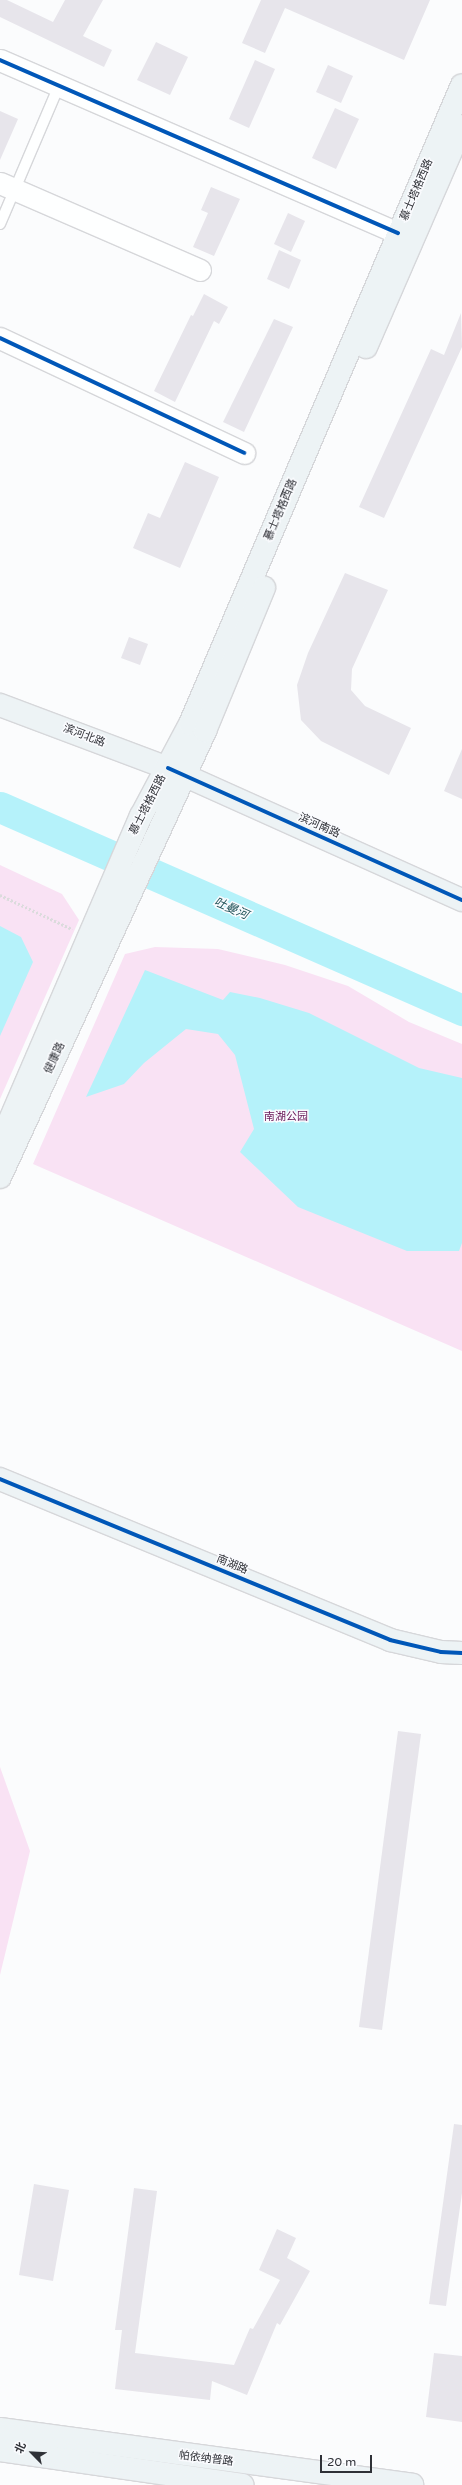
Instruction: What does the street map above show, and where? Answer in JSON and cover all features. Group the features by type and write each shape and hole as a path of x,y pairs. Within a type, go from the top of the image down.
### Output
{"main road":[{"name":"慕士塔格西路","path":"176,772 190,724 462,85"},
{"name":"慕士塔格西路","path":"98,936 151,820 176,772 462,126"},
{"name":"滨河北路","path":"0,705 176,772"},
{"name":"滨河南路","path":"176,772 462,900"},
{"name":"健康路","path":"0,1143 98,936"},
{"name":"健康路","path":"0,1177 98,936"},
{"name":"南湖路","path":"0,1479 390,1640 441,1652 462,1653"},
{"name":"帕依纳普路","path":"0,2430 180,2456 412,2485"},
{"name":"帕依纳普路","path":"0,2450 180,2481 242,2485"}],"street":[{"path":"0,60 398,233"},
{"path":"8,186 200,270"},
{"path":"0,338 244,453"},
{"path":"180,2456 180,2481"}],"lane":[{"path":"0,224 8,186 59,86"}],"path":[{"path":"0,895 98,936"}],"green space":[{"path":"0,865 62,894 79,920 0,1099"},
{"name":"南湖公园","path":"155,947 218,949 285,965 348,986 409,1022 462,1044 462,1351 33,1164 125,954"},
{"path":"0,1767 30,1851 0,1975"}],"water":[{"path":"0,926 21,937 33,962 0,1036"},
{"path":"145,970 223,1000 230,992 260,998 309,1013 419,1068 462,1078 462,1243 459,1251 407,1251 298,1207 240,1152 254,1129 235,1055 218,1034 186,1029 144,1063 124,1084 86,1097"}],"building":[{"path":"0,0 7,0 53,22 65,0 103,0 83,36 112,50 104,67 0,17"},
{"path":"261,0 430,0 404,60 285,8 265,53 242,43"},
{"path":"156,42 188,57 170,95 137,80"},
{"path":"255,60 275,69 249,128 229,119"},
{"path":"328,65 353,76 341,103 316,92"},
{"path":"335,108 359,119 336,169 312,158"},
{"path":"0,111 18,119 0,160"},
{"path":"211,187 240,199 214,256 193,247 208,213 201,210"},
{"path":"288,213 305,221 291,252 274,244"},
{"path":"279,250 301,260 289,289 267,279"},
{"path":"204,294 228,307 219,324 214,321 175,402 154,391 191,315 193,316"},
{"path":"461,313 462,347 384,518 359,507 431,349 444,355"},
{"path":"274,319 293,327 244,432 223,422"},
{"path":"185,462 219,477 180,568 133,548 148,513 160,518"},
{"path":"345,573 388,590 352,669 351,690 365,706 411,728 389,775 321,741 301,720 297,685 308,653"},
{"path":"129,637 148,644 140,665 121,658"},
{"path":"462,749 462,799 444,791"},
{"path":"398,1731 421,1734 382,2030 359,2027"},
{"path":"454,2124 462,2125 462,2193 446,2306 429,2304"},
{"path":"34,2184 69,2190 53,2281 19,2275"},
{"path":"134,2188 157,2191 135,2353 234,2365 250,2328 253,2329 280,2280 259,2270 277,2229 296,2238 287,2258 310,2271 280,2325 277,2323 247,2395 212,2381 210,2400 115,2389 122,2330 115,2330"},
{"path":"434,2353 462,2356 462,2422 426,2417"}],"waterway":[{"name":"吐曼河","path":"0,807 462,1010"}],"cycle path":[{"path":"0,60 398,233"},
{"path":"0,338 244,453"},
{"path":"168,768 462,900"},
{"path":"0,1479 390,1640 441,1652 462,1653"}]}
